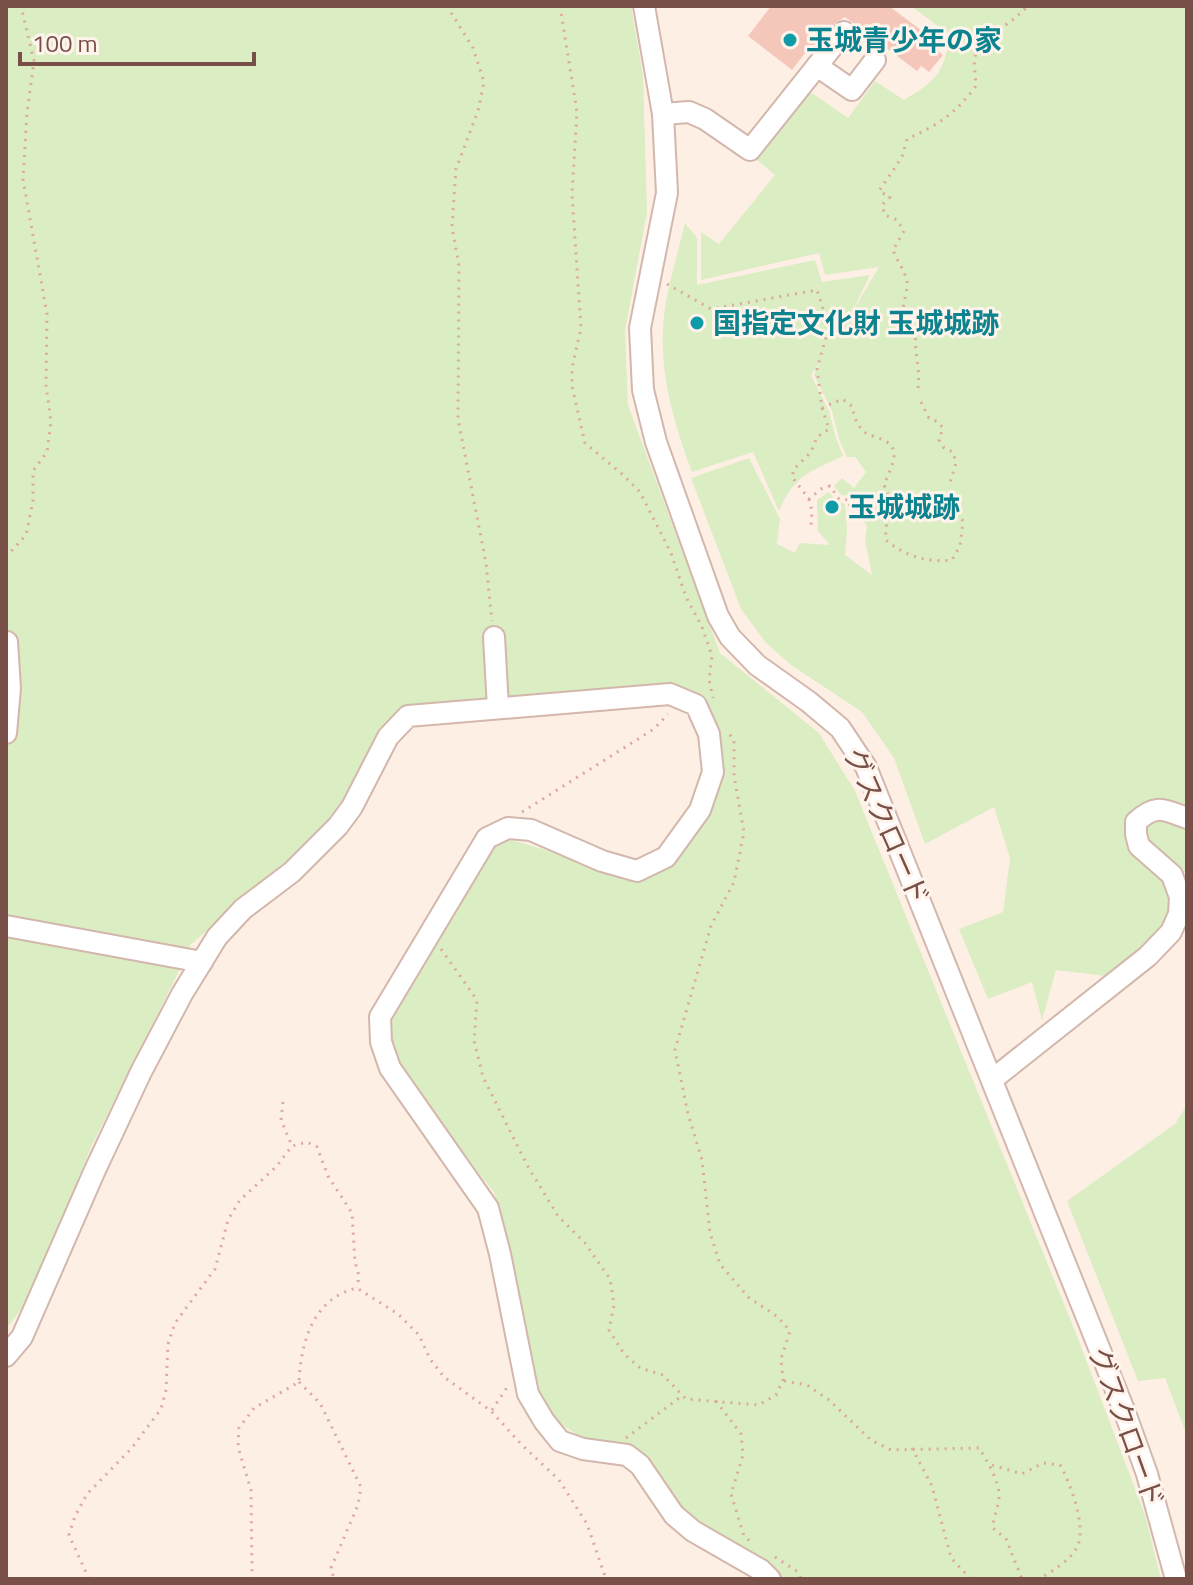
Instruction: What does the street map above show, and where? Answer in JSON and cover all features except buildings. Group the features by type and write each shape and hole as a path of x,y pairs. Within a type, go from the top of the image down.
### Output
{"street":[{"name":"グスクロード","path":"644,6 663,114 667,193 640,328 643,390 656,442 718,616 730,637 757,665 840,728 866,767 1129,1423 1147,1474 1176,1579"},
{"path":"663,114 689,112 705,119 750,150 844,32"},
{"path":"817,66 852,90 875,60"},
{"path":"494,637 498,708"},
{"path":"6,733 10,688 7,642"},
{"path":"6,1356 22,1337 141,1072 217,937 243,909 292,872 338,826 352,807 388,737 408,716 670,694 696,705 709,734 713,772 700,810 666,857 637,871 602,861 531,830 508,828 487,838 380,1017 381,1042 390,1068 488,1208 528,1394 560,1441 583,1449 627,1455 640,1465 674,1515 693,1531 761,1570 770,1579"},
{"path":"993,1079 1148,956 1171,932 1179,914 1180,897 1172,875 1139,846 1136,822 1147,812 1158,809 1187,818"},
{"path":"6,926 202,962"}],"path":[{"path":"6,557 26,535 33,501 33,471 47,452 51,422 46,385 47,314 23,179 34,61 21,6"},
{"path":"447,6 473,48 484,82 478,111 456,169 452,227 459,266 458,419 486,563 494,637"},
{"path":"560,6 577,112 572,194 581,328 572,368 572,386 585,443 640,492 671,553 686,597 702,627 712,656 709,680 714,702 699,712"},
{"path":"918,388 920,370 914,338 917,328 910,325 904,316 903,298 907,282 893,250 904,231 897,220 885,215 882,205 890,197 879,191 902,157 907,139 933,128 959,108 976,86 974,60 981,37 1014,21 1025,7"},
{"path":"647,281 665,283 711,309 817,290 829,327 817,369 822,408 829,429 817,437 811,452 794,469 792,477 809,499 811,526"},
{"path":"822,408 842,399 852,406 856,422 866,433 880,437 891,445 894,455 884,485 891,508 885,527 886,540 895,548 935,562 952,560 960,546 963,521 952,506"},
{"path":"921,402 929,418 943,428 939,440 944,448 953,452 956,463 949,486"},
{"path":"809,499 830,486 839,499 849,500 851,518"},
{"path":"508,828 509,820 654,729 682,699"},
{"path":"431,932 477,1000 474,1041 483,1077 527,1165 558,1216 585,1243 610,1279 614,1305 609,1330 624,1354 640,1368 663,1375 686,1399 759,1405 776,1395 783,1380 781,1359 790,1331 778,1317 748,1297 720,1264 710,1233 702,1160 688,1114 675,1050 711,926 734,882 744,832 734,776 734,740 723,726"},
{"path":"283,1102 281,1120 292,1146"},
{"path":"89,1579 69,1535 75,1516 87,1494 131,1449 161,1409 166,1390 168,1344 175,1323 215,1269 228,1220 240,1200 276,1167 292,1146 307,1142 317,1147 328,1176 352,1213 355,1262 359,1276 357,1288"},
{"path":"334,1579 331,1568 358,1505 361,1487 320,1403 299,1382 300,1358 319,1311 340,1292 357,1288 398,1314 419,1335 430,1359 444,1377 491,1411 559,1480 587,1524 606,1579"},
{"path":"783,1380 807,1385 829,1400 871,1440 891,1450 979,1448 990,1464 999,1496 993,1513 993,1528 1006,1539 1022,1579"},
{"path":"250,1579 251,1490 238,1447 239,1428 254,1408 299,1382"},
{"path":"607,1452 683,1395"},
{"path":"716,1401 741,1434 743,1455 731,1494 744,1536 755,1546"},
{"path":"912,1448 932,1486 951,1558 971,1579"},
{"path":"990,1464 1022,1474 1043,1463 1060,1465 1070,1482 1079,1524 1078,1545 1064,1562 1039,1579"},
{"path":"768,1553 798,1572 801,1579"}],"green space":[{"path":"6,6 631,6 643,75 647,212 625,331 628,405 720,653 819,733 855,791 1077,1336 1145,1515 1161,1579 784,1579 681,1516 637,1448 587,1440 554,1421 534,1380 514,1265 494,1192 417,1097 387,1040 395,1006 483,853 508,839 573,858 624,878 651,875 678,857 711,812 725,773 719,732 697,697 666,687 411,705 390,720 325,831 190,945 92,1145 29,1299 6,1329"},
{"path":"911,6 1187,6 1187,874 1184,872 1159,931 1106,976 1056,970 1042,1020 1032,982 988,999 959,929 1003,912 1010,858 994,807 925,844 894,758 862,712 791,665 766,643 741,609 691,478 749,458 780,519 777,544 795,553 800,543 830,545 818,531 817,500 829,492 835,500 845,504 845,555 872,575 865,540 867,526 856,509 853,496 841,495 834,486 842,478 854,488 866,472 855,457 847,457 832,411 814,375 822,359 811,375 829,411 843,456 797,482 779,511 753,452 692,472 666,383 664,314 685,223 697,238 697,285 815,260 822,282 870,275 851,314 879,267 825,275 819,253 701,280 701,232 719,244 775,175 757,160 809,91 848,118 875,81 904,100 937,75 945,59 950,35"},
{"path":"1187,1105 1187,1436 1165,1378 1138,1381 1067,1201 1175,1124"}],"place":[{"name":"玉城青少年の家","path":"790,40"},
{"name":"国指定文化財 玉城城跡","path":"697,323"},
{"name":"玉城城跡","path":"832,507"}]}
